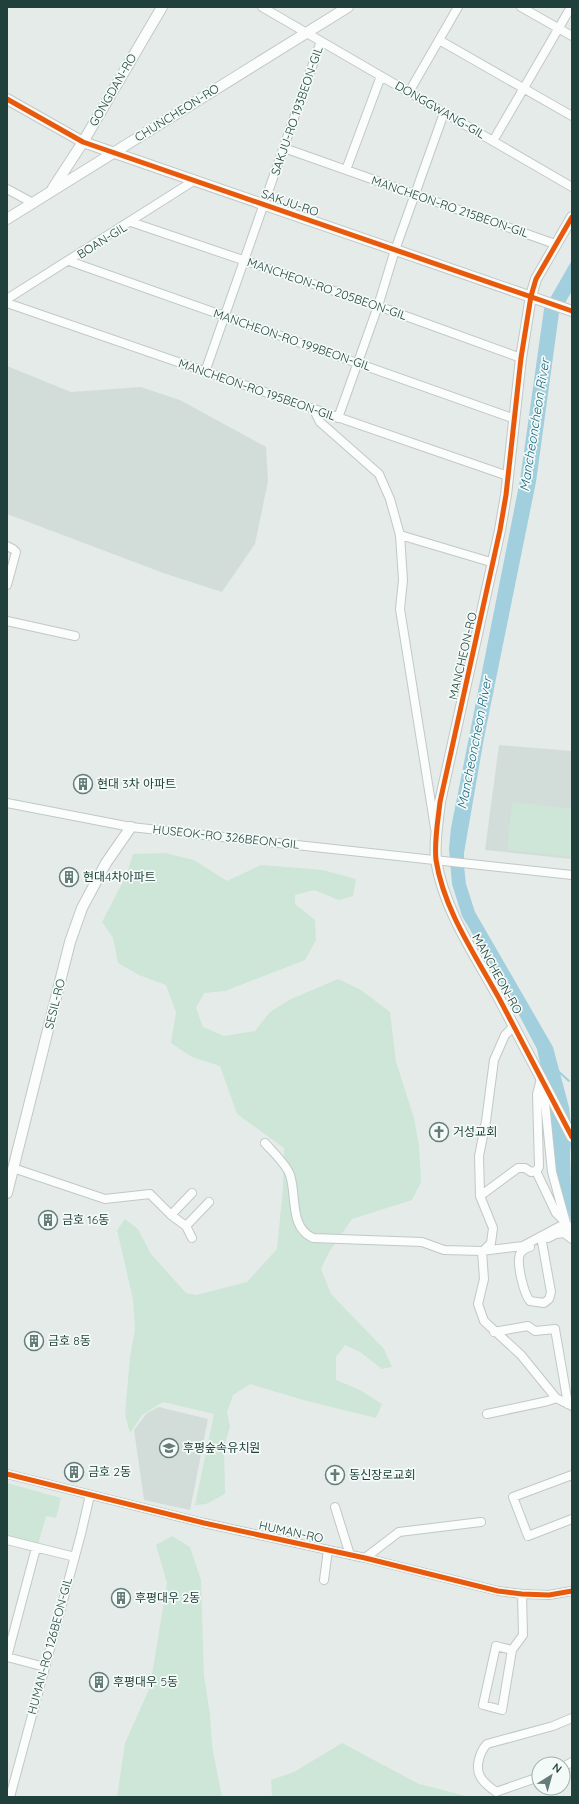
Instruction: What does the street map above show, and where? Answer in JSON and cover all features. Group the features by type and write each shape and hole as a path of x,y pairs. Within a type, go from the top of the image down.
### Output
{"street":[{"name":"GONGDAN-RO","path":"51,192 83,142 162,7"},
{"name":"DONGGWANG-GIL","path":"262,7 572,187"},
{"name":"CHUNCHEON-RO","path":"7,219 348,7"},
{"path":"409,92 458,7"},
{"path":"521,7 572,36"},
{"path":"494,142 571,7"},
{"path":"439,40 572,116"},
{"name":"SAKJU-RO 193BEON-GIL","path":"205,372 321,41"},
{"path":"346,170 381,76"},
{"name":"SAKJU-RO","path":"7,99 83,142 572,310"},
{"path":"338,418 378,306 395,250 444,113"},
{"name":"MANCHEON-RO 215BEON-GIL","path":"284,148 555,244"},
{"name":"BOAN-GIL","path":"7,299 131,222 195,180"},
{"path":"7,189 33,203"},
{"name":"MANCHEON-RO","path":"436,835 440,802 494,563 508,476 521,358 531,296 536,279 572,217"},
{"name":"MANCHEON-RO 205BEON-GIL","path":"131,222 378,306 521,358"},
{"name":"MANCHEON-RO 199BEON-GIL","path":"69,261 225,318 358,362 515,419"},
{"name":"MANCHEON-RO 195BEON-GIL","path":"7,303 508,476"},
{"name":"MANCHEON-RO","path":"314,410 320,422 379,474 390,499 400,535 403,580 400,609 441,860 443,888 454,917 514,1026 572,1137"},
{"path":"400,535 494,563"},
{"path":"7,546 16,552 7,585"},
{"path":"7,620 75,636"},
{"name":"HUSEOK-RO 326BEON-GIL","path":"7,803 130,827 572,875"},
{"name":"SESIL-RO","path":"7,1193 70,942 82,908 106,864 130,827"},
{"path":"482,1251 491,1243 493,1228 480,1196 479,1156 486,1121 494,1060 505,1035 514,1026"},
{"path":"480,1196 518,1168 525,1168 531,1172 536,1171 540,1167 537,1094 543,1082"},
{"path":"543,1082 552,1172 566,1223"},
{"path":"266,1143 290,1173 298,1226 307,1235 313,1238 422,1242 444,1250 482,1251 523,1246 566,1223"},
{"path":"14,1168 105,1200 150,1194 171,1215 186,1226 192,1238"},
{"path":"536,1171 556,1213 566,1223 572,1232"},
{"path":"171,1215 192,1193"},
{"path":"186,1226 209,1202"},
{"path":"542,1242 551,1292 547,1302 544,1303 527,1298 524,1290 519,1260 522,1251 556,1234 564,1233 572,1239"},
{"path":"482,1251 484,1279 478,1304 484,1321 494,1332 521,1355 556,1398 570,1405"},
{"path":"494,1332 528,1326 536,1331 555,1329 570,1405"},
{"path":"487,1414 556,1398"},
{"name":"HUMAN-RO","path":"7,1474 204,1523 365,1558 498,1591 549,1595 572,1591"},
{"path":"572,1475 514,1497 528,1536 572,1519"},
{"name":"HUMAN-RO 126BEON-GIL","path":"9,1795 75,1557 90,1495"},
{"path":"335,1507 350,1555"},
{"path":"365,1558 399,1532 481,1522"},
{"path":"7,1540 75,1557"},
{"path":"36,1548 7,1657 45,1667"},
{"path":"324,1580 328,1550"},
{"path":"512,1650 496,1646 483,1705 502,1710 512,1650 523,1635 522,1594"},
{"path":"531,1780 496,1792 485,1783 479,1775 480,1756 487,1744 553,1726 572,1718"}],"shaded area":[{"path":"7,366 71,392 141,387 180,400 266,447 268,481 255,544 222,592 166,574 7,514"},
{"path":"499,745 572,751 572,859 485,850"},
{"name":"후평숲속유치원","path":"159,1407 208,1419 190,1510 144,1500 134,1430 147,1413"}],"green space":[{"path":"512,802 572,809 572,857 507,850"},
{"path":"165,853 194,860 227,881 261,865 323,870 356,879 353,896 339,900 314,890 295,895 295,904 315,920 316,940 305,960 225,991 204,993 196,1008 203,1027 224,1036 255,1031 270,1012 289,1000 338,979 361,990 390,1012 396,1062 414,1118 419,1146 421,1182 412,1200 352,1219 329,1252 321,1269 331,1294 384,1349 392,1367 382,1369 360,1352 345,1345 336,1357 336,1380 360,1390 382,1404 376,1418 307,1401 250,1384 233,1395 227,1412 230,1427 224,1447 225,1494 206,1504 195,1505 214,1414 163,1402 142,1415 130,1433 125,1415 130,1357 135,1329 133,1299 117,1230 125,1219 138,1229 151,1254 186,1293 196,1295 247,1282 277,1249 283,1188 284,1148 237,1114 220,1066 192,1057 171,1043 176,1012 166,985 139,975 118,963 113,938 102,922 126,876 133,854"},
{"path":"7,1483 61,1498 56,1518 46,1516 38,1545 7,1537"},
{"path":"172,1536 190,1547 201,1580 204,1676 210,1715 212,1746 222,1797 117,1797 125,1743 150,1687 167,1583 156,1545"},
{"path":"342,1743 419,1784 470,1797 272,1797 271,1780 294,1772"}],"water":[{"name":"Mancheoncheon River","path":"572,260 572,291 559,313 536,482 484,738 464,853 464,866 466,884 475,912 553,1047 569,1107 572,1133 570,1153 572,1224 554,1170 549,1128 550,1109 537,1049 510,998 462,916 452,884 449,849 451,828 520,480 544,309"}],"waterway":[{"path":"558,1071 569,1081"}],"cycle path":[{"path":"7,99 83,142 572,311"},
{"path":"572,217 536,279 531,296 521,358 506,495 500,530 440,802 436,831 436,860 440,879 453,915 500,1000 572,1137"},
{"path":"7,1474 204,1523 365,1558 498,1591 549,1595 572,1591"}],"place":[{"name":"현대 3차 아파트","path":"83,784"},
{"name":"현대4차아파트","path":"69,877"},
{"name":"거성교회","path":"439,1132"},
{"name":"금호 16동","path":"48,1220"},
{"name":"금호 8동","path":"34,1341"},
{"name":"후평숲속유치원","path":"169,1448"},
{"name":"금호 2동","path":"74,1472"},
{"name":"동신장로교회","path":"335,1475"},
{"name":"후평대우 2동","path":"121,1598"},
{"name":"후평대우 5동","path":"99,1682"}]}
